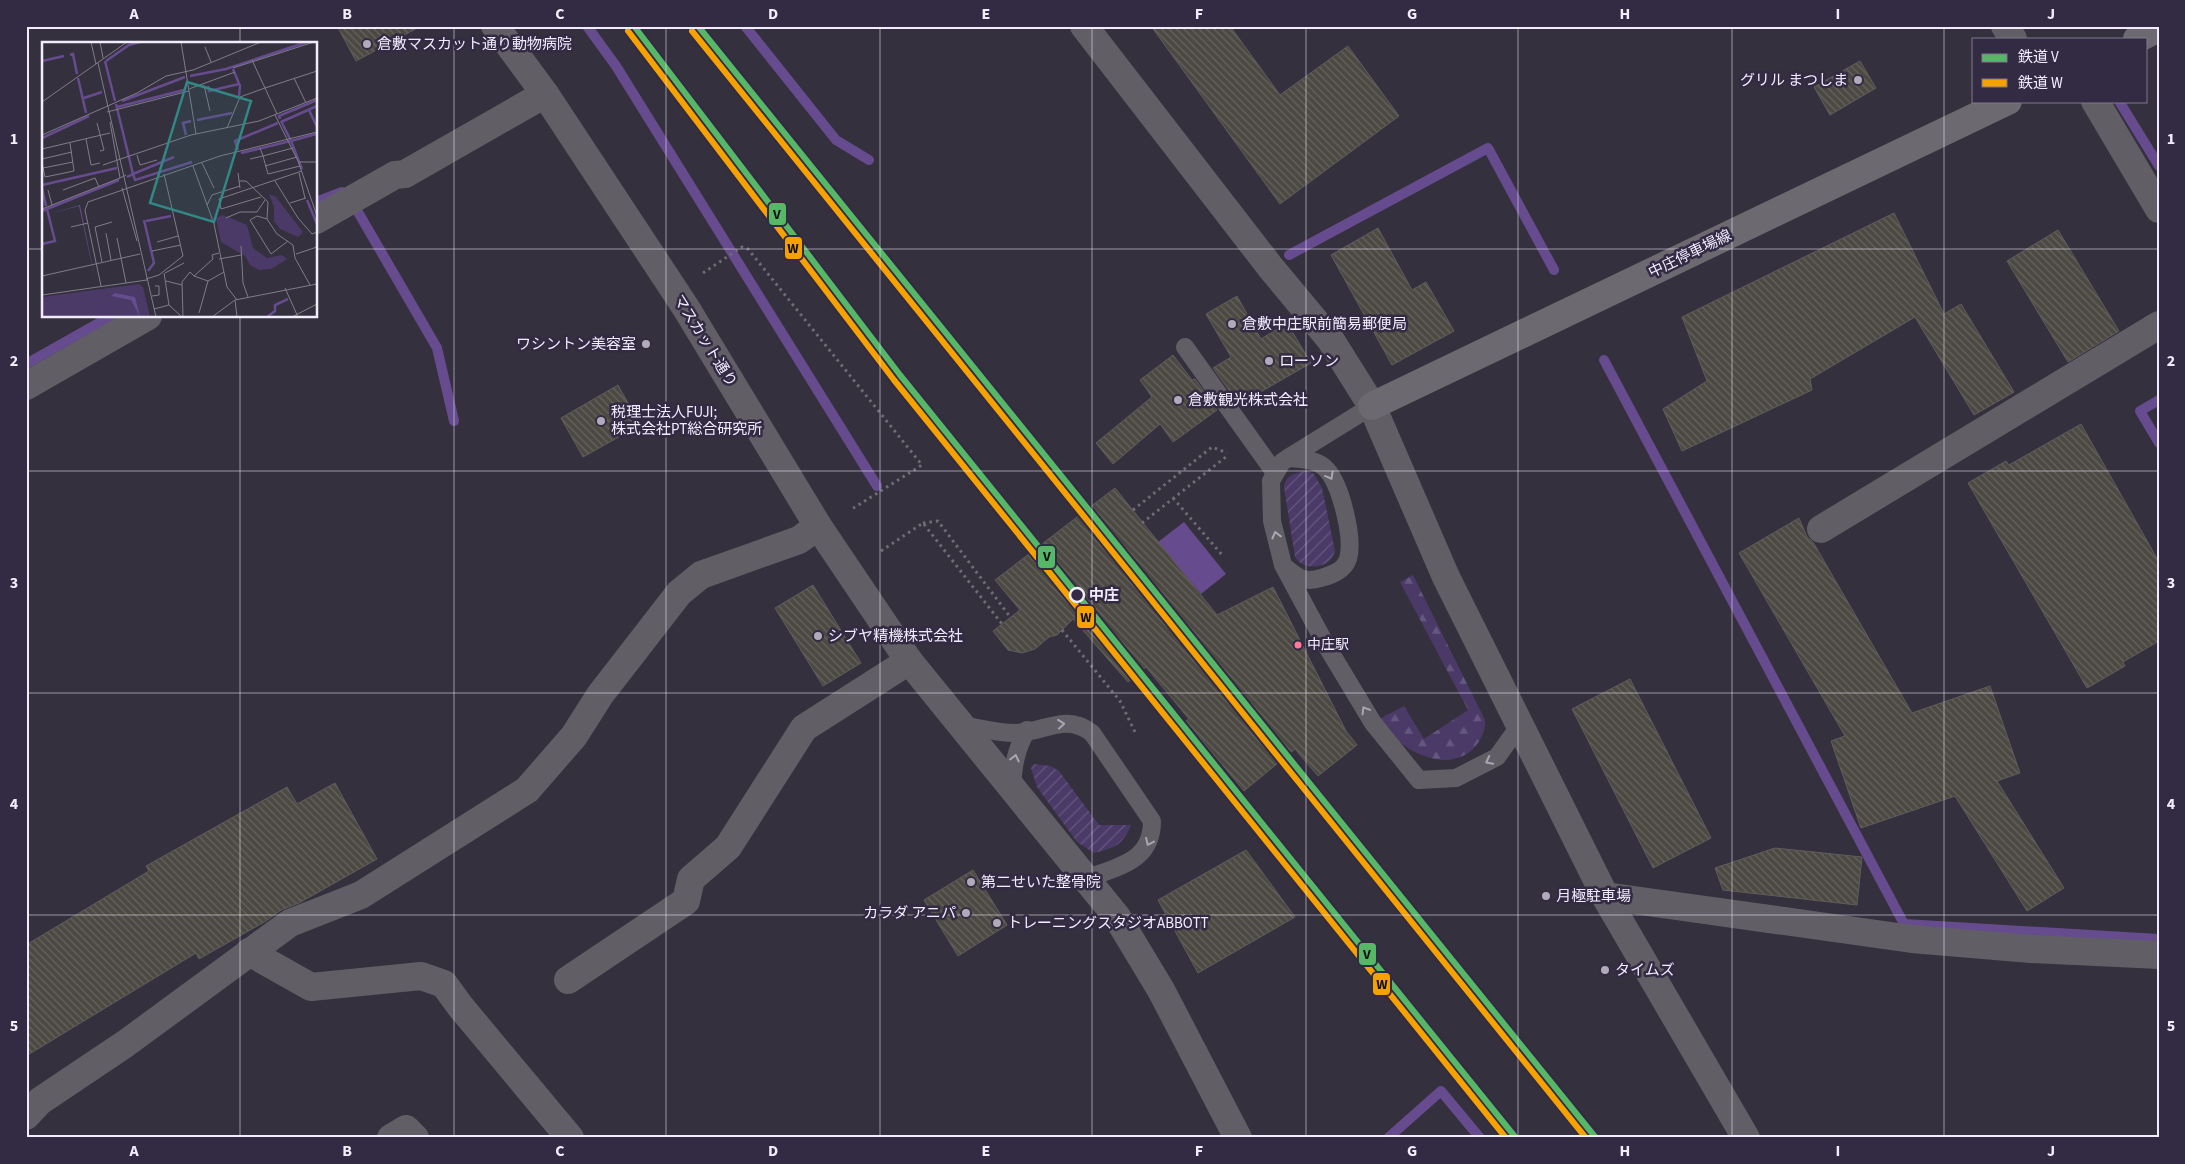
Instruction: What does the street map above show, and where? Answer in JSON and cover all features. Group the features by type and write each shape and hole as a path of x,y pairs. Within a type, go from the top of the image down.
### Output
{"main road":[{"path":"2139,38 2159,28"},
{"name":"中庄停車場線","path":"1372,406 2006,102"}],"street":[{"name":"マスカット通り","path":"495,26 545,94 686,308 818,526 908,661 1117,918 1161,990 1238,1138"},
{"path":"1084,26 1270,268 1330,339 1372,406 1446,577 1605,896 1746,1138"},
{"path":"2005,26 2012,38"},
{"path":"318,219 394,175 405,174 545,94"},
{"path":"2096,102 2159,209"},
{"path":"26,386 145,318"},
{"path":"1820,529 2159,325"},
{"path":"26,1116 40,1102 125,1044 290,923 361,895 527,790 574,736 600,695 679,593 701,576 799,540 818,526"},
{"path":"568,980 686,901 691,879 728,847 804,728 908,661"},
{"path":"1605,896 1912,938 2031,949 2159,955"},
{"path":"249,952 311,987 421,976 444,984 460,1006 570,1138"},
{"path":"391,1138 406,1129 415,1138"}],"lane":[{"path":"1185,347 1275,472"},
{"path":"1372,406 1282,462 1275,472 1271,481 1272,521 1283,566 1326,645 1373,723 1419,780 1456,778 1497,758 1520,725"},
{"path":"1283,566 1298,579 1311,581 1338,572 1348,560 1349,538 1340,496 1327,469 1313,460 1288,458"},
{"path":"961,725 1016,733 1064,723 1081,724 1092,733 1152,821 1152,835 1146,848 1134,859 1086,880"},
{"path":"1012,788 1019,743 1027,730"}],"path":[{"path":"704,274 742,247 748,248 922,465 852,509"},
{"path":"1133,510 1212,447 1227,455 1142,523"},
{"path":"1174,498 1223,556"},
{"path":"881,551 923,523 938,521 1011,618"},
{"path":"923,523 1002,624"},
{"path":"1062,630 1120,701 1135,732"}],"green space":[{"path":"1307,471 1314,474 1322,488 1335,551 1333,557 1328,562 1317,566 1304,565 1295,557 1284,487 1289,477"},
{"path":"1413,575 1485,720 1484,731 1477,745 1465,755 1456,759 1435,759 1415,752 1397,740 1379,719 1404,706 1424,739 1468,710 1400,582"},
{"path":"1034,764 1051,766 1059,771 1099,825 1131,825 1125,837 1117,845 1094,853 1077,842 1037,787 1031,768"}],"shaded area":[{"path":"1184,522 1226,574 1201,594 1158,542"}],"building":[{"name":"倉敷マスカット通り動物病院","path":"337,26 421,26 356,61"},
{"path":"1151,26 1230,26 1280,95 1348,46 1399,116 1280,204"},
{"path":"1860,61 1876,88 1830,115 1814,87"},
{"path":"1894,213 1944,314 1961,304 2014,392 1974,415 1915,317 1810,379 1812,390 1682,451 1663,409 1707,381 1682,317"},
{"path":"1378,228 1412,290 1426,282 1454,331 1392,365 1331,255"},
{"path":"2058,230 2119,331 2068,362 2007,261"},
{"path":"1237,296 1261,339 1287,323 1311,363 1250,398 1245,389 1234,397 1213,368 1231,357 1206,314"},
{"name":"倉敷観光株式会社","path":"1173,355 1192,380 1195,379 1217,410 1173,442 1160,424 1113,464 1096,443 1152,397 1140,380"},
{"name":"税理士法人FUJI; 株式会社PT総合研究所","path":"618,385 640,425 583,457 561,418"},
{"path":"2081,424 2159,562 2159,641 2123,662 2125,666 2087,688 1968,483 2006,461 2009,465"},
{"path":"1115,488 1217,615 1273,587 1346,731 1357,745 1318,776 1295,749 1244,791 1186,721 1189,719 1146,667 1128,682 1073,619 1057,635 1049,637 1035,649 1022,653 1008,650 993,631 1020,610 995,580"},
{"path":"1799,518 1807,537 1813,542 1912,713 1990,686 2020,773 1997,781 2064,888 2027,911 1955,796 1861,828 1831,741 1845,736 1739,553"},
{"name":"シブヤ精機株式会社","path":"813,585 861,663 823,686 775,608"},
{"path":"1630,679 1711,838 1653,868 1572,709"},
{"path":"335,783 377,859 299,903 281,910 266,921 199,959 196,953 26,1056 26,945 149,871 146,866 287,787 297,804"},
{"path":"1775,848 1862,857 1857,905 1723,890 1715,868"},
{"path":"1246,850 1295,917 1198,973 1158,900"},
{"name":"カラダ アニパ","path":"973,870 1007,925 958,956 924,900"}],"waterway":[{"path":"587,26 616,66 877,486"},
{"path":"745,26 836,140 869,160"},
{"path":"2120,102 2159,166"},
{"path":"1289,255 1488,148 1554,270"},
{"path":"318,201 342,192"},
{"path":"351,200 437,348 454,421"},
{"path":"26,364 107,318"},
{"path":"1604,360 1904,924 2159,939"},
{"path":"2159,400 2140,411 2159,443"},
{"path":"1388,1138 1441,1091 1480,1138"}],"rail line":[{"name":"V","path":"634,26 900,375 1516,1138"},
{"name":"V","path":"698,26 1596,1138"},
{"name":"W","path":"628,31 894,380 1506,1138"},
{"name":"W","path":"692,31 1586,1138"}],"place":[{"name":"倉敷マスカット通り動物病院","path":"367,44"},
{"name":"グリル まつしま","path":"1858,80"},
{"name":"倉敷中庄駅前簡易郵便局","path":"1232,324"},
{"name":"ワシントン美容室","path":"646,344"},
{"name":"ローソン","path":"1269,361"},
{"name":"倉敷観光株式会社","path":"1178,400"},
{"name":"税理士法人FUJI; 株式会社PT総合研究所","path":"601,421"},
{"name":"中庄","path":"1077,595"},
{"name":"シブヤ精機株式会社","path":"818,636"},
{"name":"中庄駅","path":"1298,645"},
{"name":"第二せいた整骨院","path":"971,882"},
{"name":"月極駐車場","path":"1546,896"},
{"name":"カラダ アニパ","path":"966,913"},
{"name":"トレーニングスタジオABBOTT","path":"997,923"},
{"name":"タイムズ","path":"1605,970"}]}
